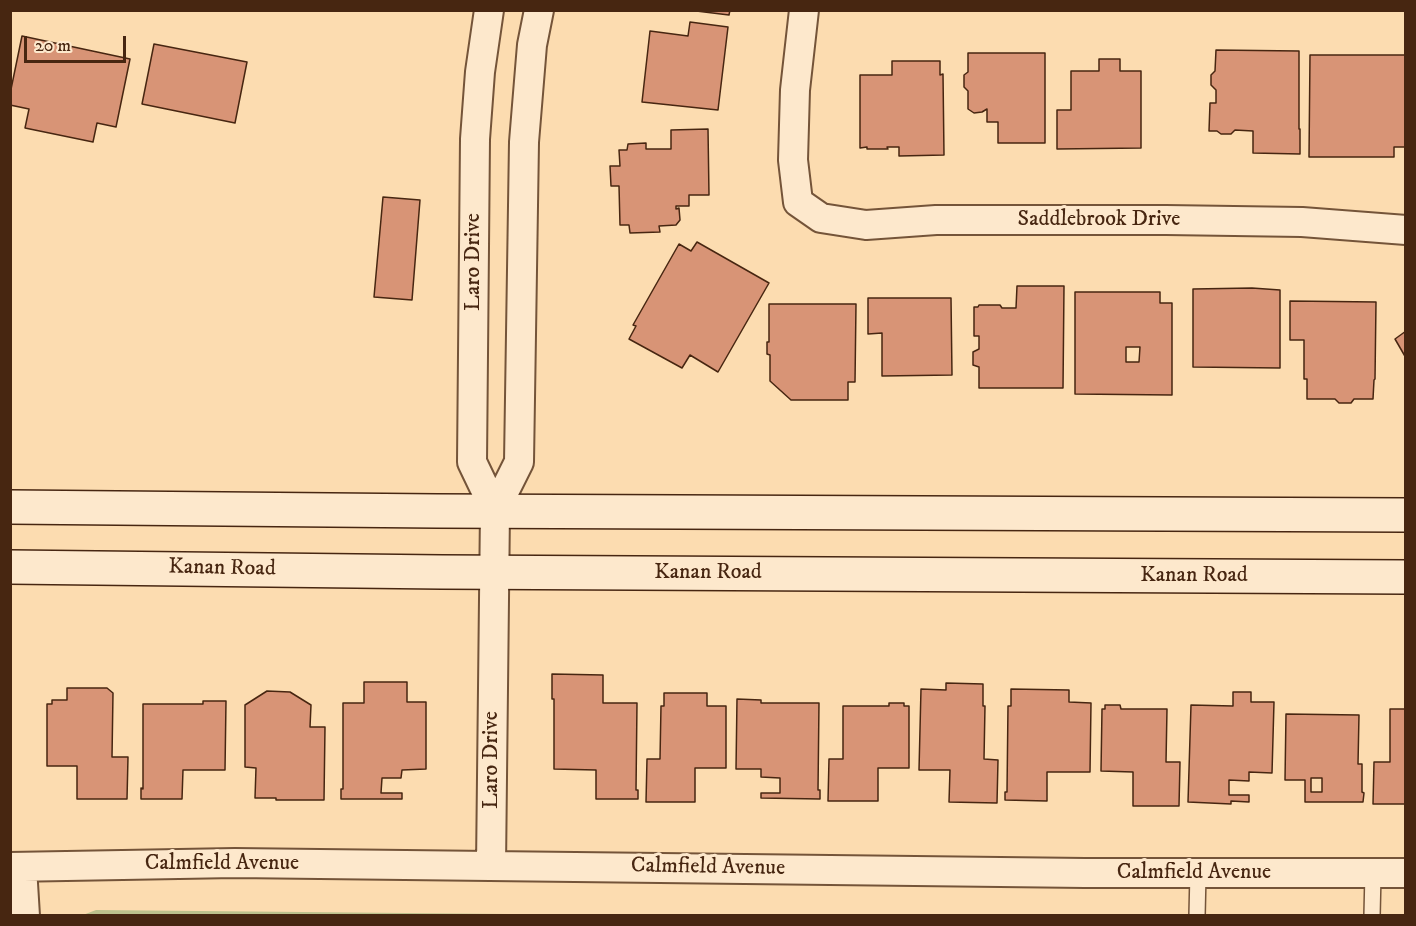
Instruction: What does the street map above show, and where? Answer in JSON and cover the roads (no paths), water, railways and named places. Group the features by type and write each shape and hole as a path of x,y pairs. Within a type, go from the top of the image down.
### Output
{"main road":[{"path":"10,507 1406,515"},
{"name":"Kanan Road","path":"10,567 1406,577"}],"street":[{"name":"Laro Drive","path":"489,10 480,72 475,139 472,462 495,510"},
{"name":"Laro Drive","path":"521,10 532,45"},
{"name":"Laro Drive","path":"491,866 495,510 519,462 524,142 532,45 539,10"},
{"name":"Saddlebrook Drive","path":"804,10 795,101 793,160 798,202 821,218 867,225 936,220 1166,220 1302,222 1406,230"},
{"name":"Calmfield Avenue","path":"16,867 235,863 1085,873 1406,873"},
{"path":"16,867 25,915"}],"lane":[{"path":"1197,873 1197,915"},
{"path":"1372,873 1372,915"}]}
